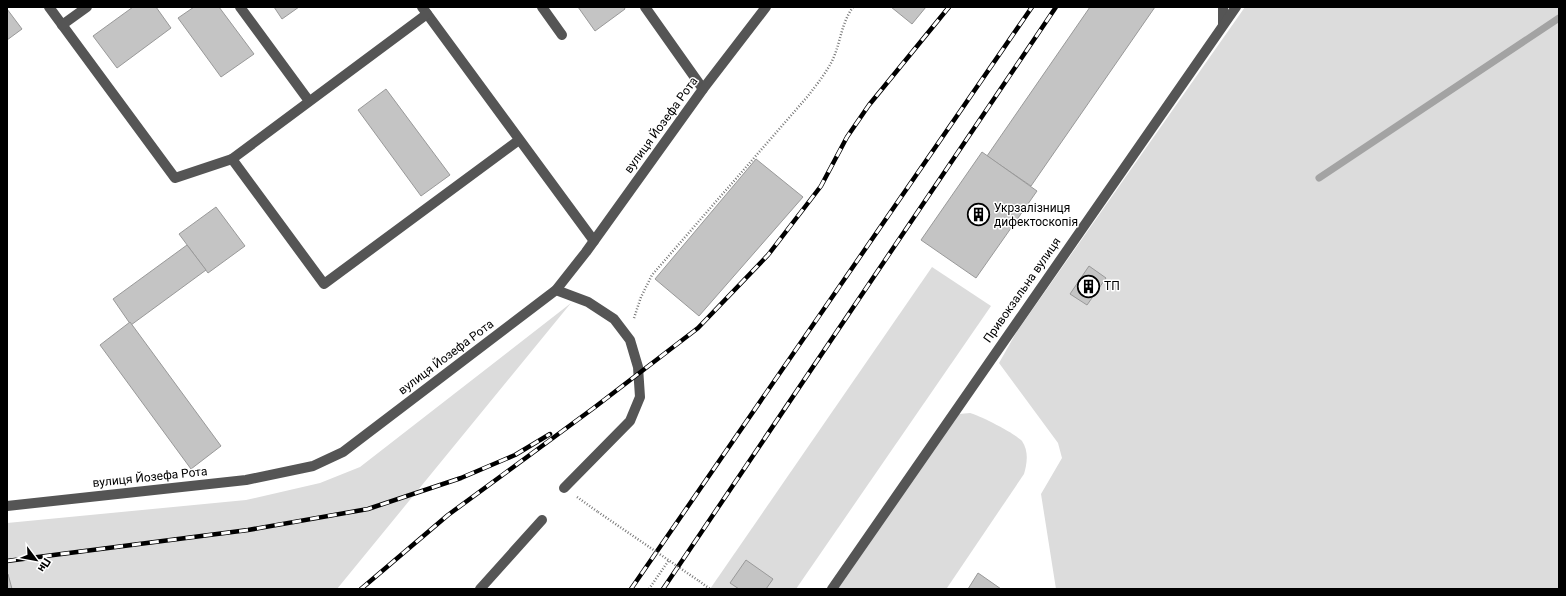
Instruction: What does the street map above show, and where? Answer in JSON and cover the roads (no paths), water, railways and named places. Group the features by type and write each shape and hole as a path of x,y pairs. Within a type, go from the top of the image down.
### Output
{"street":[{"path":"49,7 175,178 232,159 424,11 594,241"},
{"path":"62,25 87,7"},
{"path":"240,7 309,101"},
{"path":"542,7 562,35"},
{"path":"645,7 703,89"},
{"name":"вулиця Йозефа Рота","path":"7,506 246,480 313,466 343,452 556,290 594,241 703,89 766,7"},
{"path":"1223,7 1223,24"},
{"name":"Привокзальна вулиця","path":"832,589 1236,7"},
{"path":"232,159 324,284 519,140"},
{"path":"556,290 588,302 614,319 630,340 638,367 640,397 630,421 564,488"},
{"path":"480,589 542,520"}],"waterway":[{"path":"1319,178 1559,18"}],"railway":[{"path":"361,589 448,515 595,407 698,328 768,255 821,186 847,137 869,105 949,7"},
{"path":"631,589 1032,7"},
{"path":"663,589 1056,7"},
{"path":"7,561 248,530 368,509 461,478 515,455 550,434"}],"place":[{"name":"Укрзалізниця дифектоскопія","path":"979,215"},
{"name":"ТП","path":"1088,286"}]}
